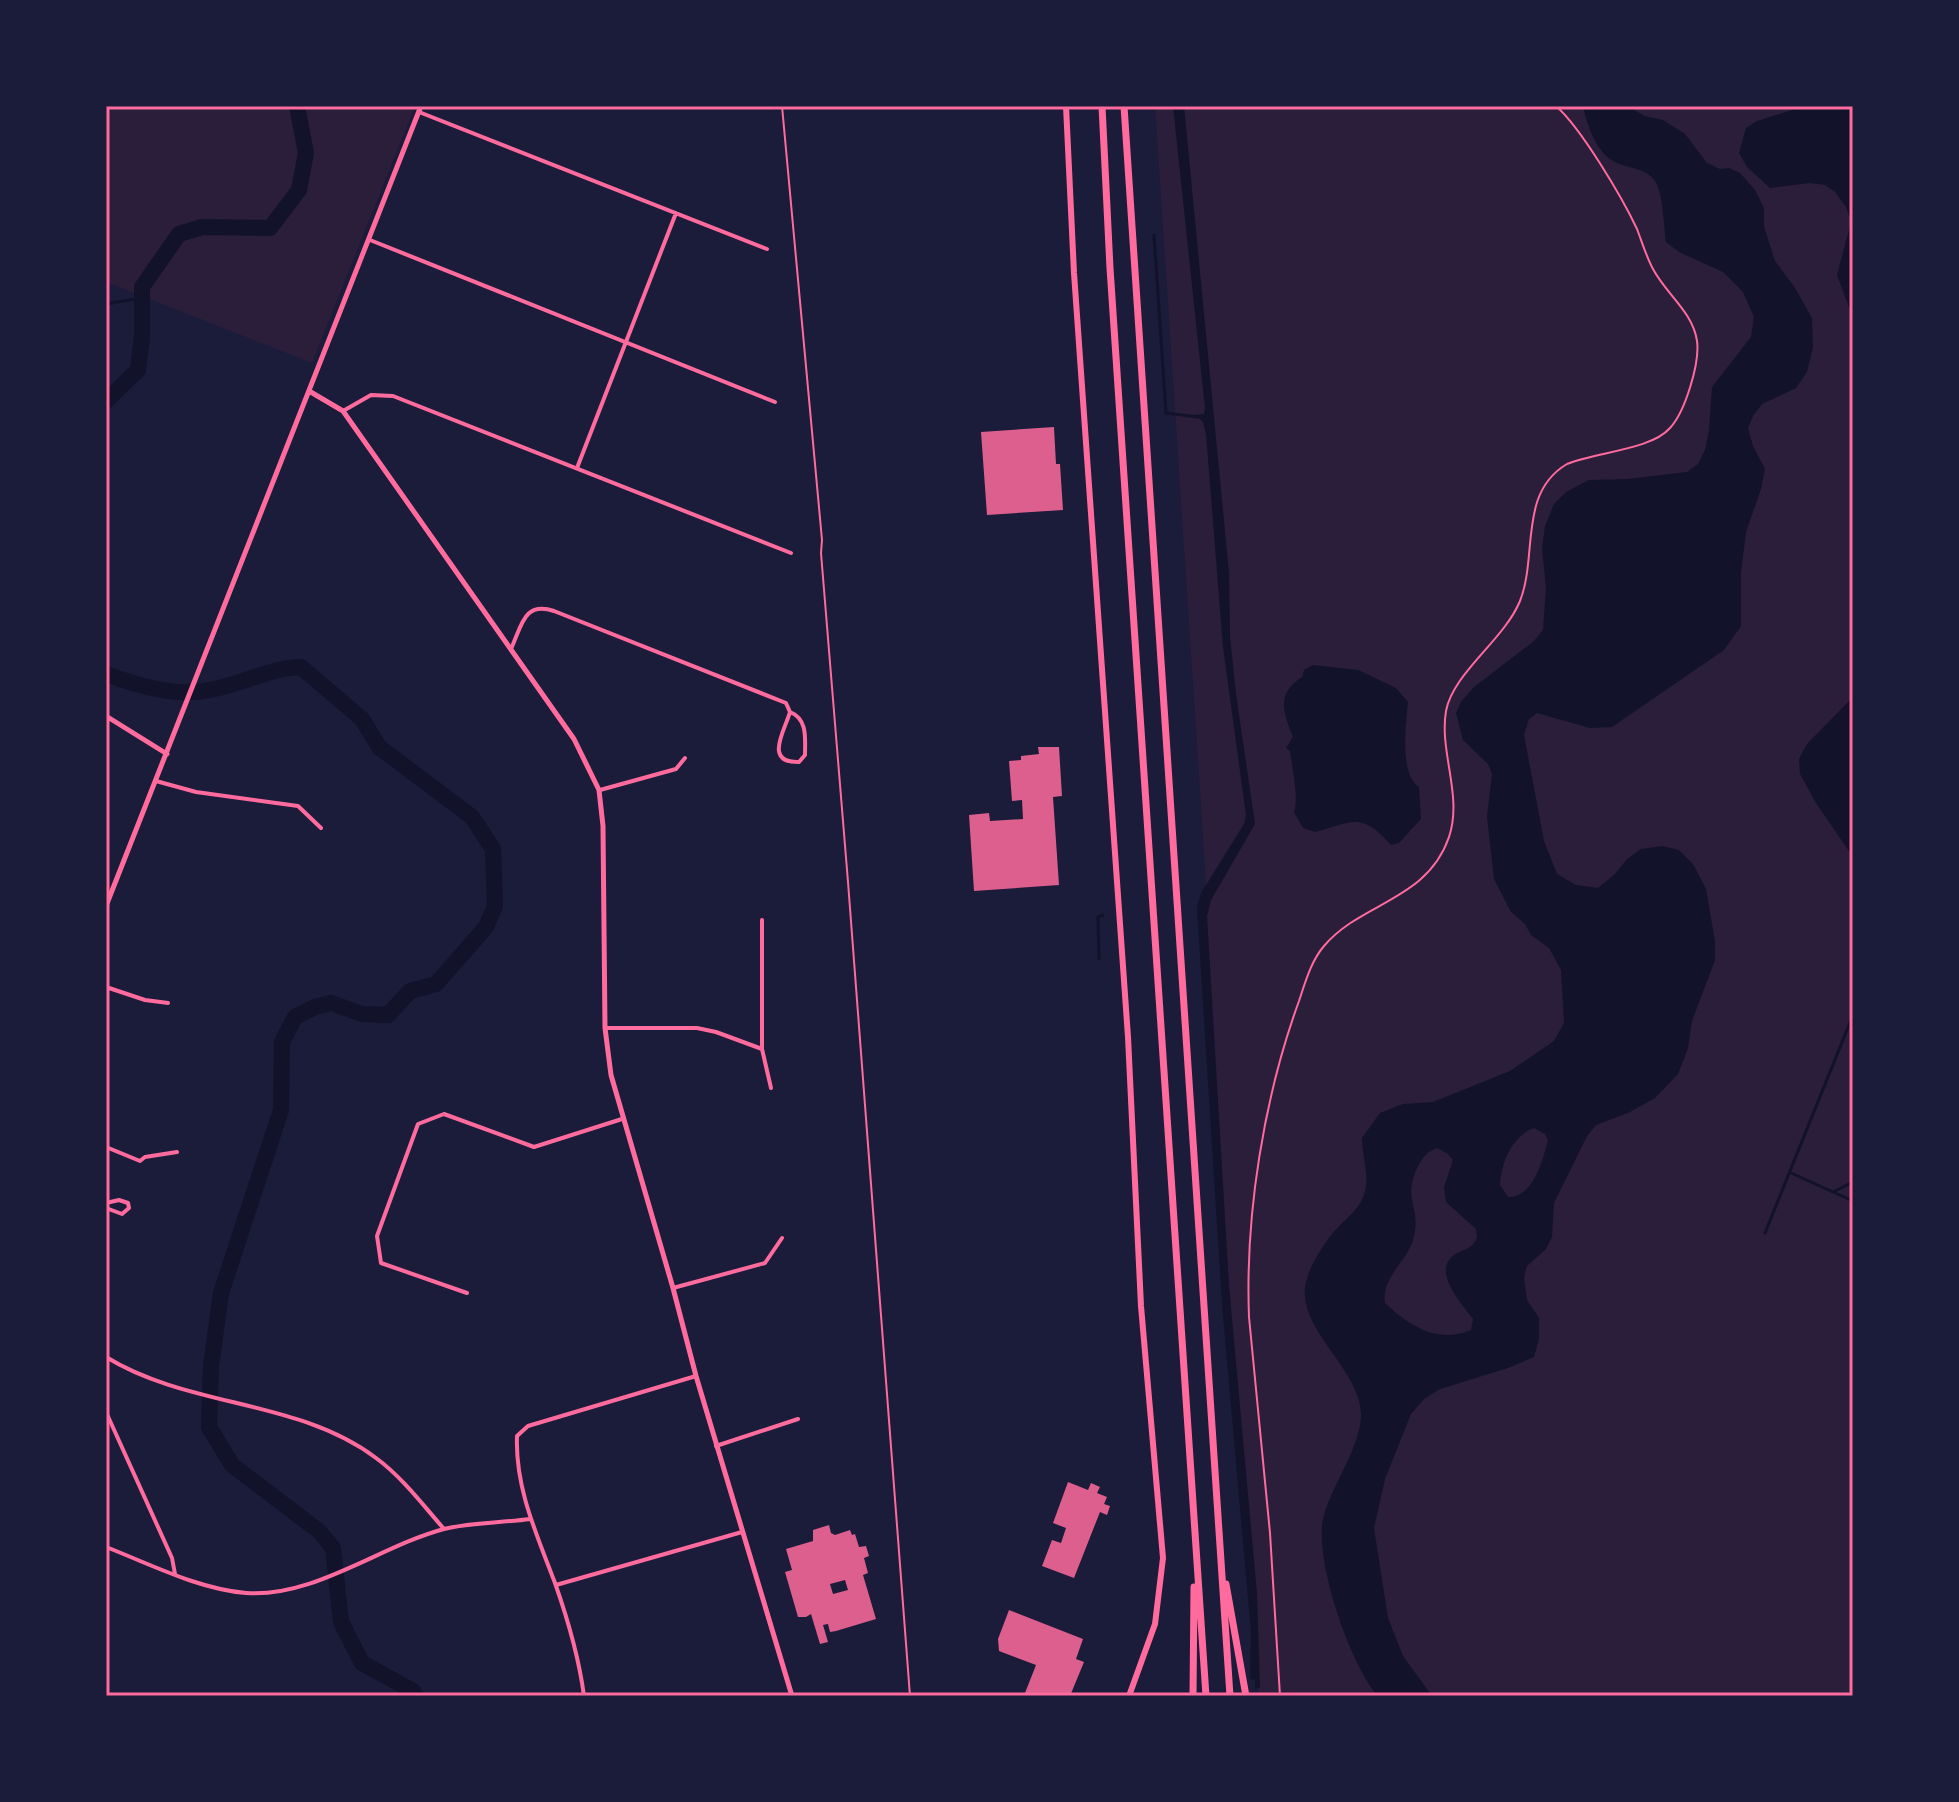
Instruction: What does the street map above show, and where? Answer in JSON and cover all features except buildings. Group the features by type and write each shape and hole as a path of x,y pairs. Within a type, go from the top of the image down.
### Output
{"highway":[{"path":"1102,106 1111,284 1206,1696"},
{"path":"1124,106 1230,1696"},
{"path":"1193,1696 1195,1545"},
{"path":"1219,1545 1246,1696"}],"main road":[{"path":"1066,106 1074,273 1128,1037 1141,1306 1163,1558 1155,1624 1129,1696"}],"street":[{"path":"106,906 420,109 767,249"},
{"path":"576,468 676,213"},
{"path":"370,240 775,402"},
{"path":"309,391 343,411 574,739 599,790 603,826 605,1028 611,1075 716,1446 792,1696"},
{"path":"343,411 371,395 393,396 791,553"},
{"path":"511,649 527,615 540,606 786,703 790,712 798,715 803,722 805,755 799,762 789,763 778,749 779,738 790,712"},
{"path":"106,716 167,754"},
{"path":"599,790 676,769 685,758"},
{"path":"156,781 196,792 298,806 321,828"},
{"path":"762,920 762,1049 771,1088"},
{"path":"106,987 145,1000 168,1003"},
{"path":"605,1028 697,1028 762,1049"},
{"path":"467,1293 381,1263 377,1236 418,1124 444,1114 534,1147 622,1119"},
{"path":"106,1147 140,1161 145,1157 177,1152"},
{"path":"123,1201 128,1203 129,1209 122,1214 106,1206 123,1201"},
{"path":"673,1288 765,1263 782,1238"},
{"path":"106,1357 149,1378 304,1422 338,1436 376,1457 444,1529"},
{"path":"584,1696 579,1662 556,1585 530,1519 516,1455 517,1436 528,1426 696,1376"},
{"path":"106,1412 172,1558 175,1574"},
{"path":"716,1446 798,1419"},
{"path":"106,1547 175,1574 218,1588 246,1593 287,1590 325,1578 444,1529 530,1519"},
{"path":"556,1585 742,1532"}],"path":[{"path":"782,106 821,533 910,1696"},
{"path":"1280,1696 1270,1533 1248,1284 1268,1104 1281,1052 1314,961 1324,946 1341,930 1412,887 1426,875 1444,849 1450,835 1453,812 1445,721 1448,703 1456,687 1502,632 1518,605 1525,583 1535,507 1542,486 1567,464 1648,441 1669,430 1679,414 1696,364 1697,342 1691,322 1657,275 1619,195 1572,123 1556,106"}],"shaded area":[{"path":"106,106 415,106 312,363 106,282"},
{"path":"1155,106 1853,106 1853,1696 1259,1696 1206,975 1206,885"},
{"path":"1173,106 1184,106 1229,573 1230,637 1255,824 1211,900 1207,916 1229,1285 1257,1593 1260,1688 1255,1689 1255,1680 1250,1679 1251,1632 1222,1304 1197,907 1201,893 1244,824 1246,815 1223,647 1206,434 1203,422 1195,415 1204,414 1205,408"},
{"path":"1583,106 1627,106 1645,116 1663,120 1685,134 1707,163 1740,173 1755,190 1764,208 1764,227 1775,261 1812,318 1813,347 1807,372 1796,388 1762,404 1748,428 1765,469 1746,532 1741,572 1741,626 1724,650 1612,727 1590,728 1537,713 1529,719 1524,735 1544,841 1557,874 1576,885 1598,888 1641,849 1662,846 1679,850 1693,864 1706,889 1715,960 1692,1021 1688,1048 1678,1074 1655,1098 1596,1125 1587,1136 1554,1203 1552,1237 1546,1249 1527,1266 1524,1278 1527,1300 1539,1318 1539,1339 1534,1357 1440,1389 1424,1399 1411,1414 1385,1479 1374,1528 1388,1618 1403,1656 1432,1696 1378,1696 1367,1681 1345,1636 1323,1556 1324,1515 1357,1438 1361,1413 1358,1396 1350,1380 1310,1315 1305,1299 1306,1282 1324,1245 1361,1201 1366,1181 1362,1138 1380,1113 1403,1104 1433,1102 1510,1071 1554,1041 1564,1023 1561,970 1549,948 1531,935 1525,924 1511,912 1494,879 1487,817 1492,774 1488,764 1463,740 1456,713 1474,687 1534,641 1543,630 1546,588 1542,548 1545,526 1554,504 1566,492 1589,480 1687,472 1698,464 1709,430 1712,387 1751,337 1754,317 1743,292 1723,272 1679,252 1666,242 1655,181 1638,169 1617,163 1604,153 1594,139","holes":["1534,1128 1545,1134 1548,1140 1540,1167 1524,1191 1508,1197 1500,1185 1505,1159 1520,1137","1437,1148 1453,1160 1444,1187 1446,1202 1476,1229 1477,1237 1470,1247 1447,1263 1447,1280 1451,1289 1473,1319 1471,1330 1459,1334 1436,1334 1425,1330 1404,1319 1385,1303 1387,1285 1414,1236 1411,1194 1414,1176 1425,1156"]},
{"path":"1805,106 1853,106 1853,318 1837,275 1851,222 1846,207 1835,192 1825,185 1810,183 1770,188 1747,167 1739,153 1746,128 1757,121"},
{"path":"1313,665 1358,670 1396,688 1408,702 1406,760 1413,781 1419,787 1421,819 1399,843 1391,845 1364,823 1347,823 1315,832 1303,828 1294,812 1295,782 1290,751 1286,748 1293,737 1284,704 1288,690 1302,677 1304,670"},
{"path":"1853,697 1853,857 1800,774 1799,759 1807,744"}],"waterway":[{"path":"106,401 138,370 142,287 179,234 202,227 270,228 299,190 306,153 297,106"},
{"path":"1154,235 1166,413 1198,417"},
{"path":"106,304 142,298"},
{"path":"106,674 157,689 197,692 278,670 301,667 362,719 379,747 472,817 493,849 495,906 486,927 436,984 410,991 388,1015 362,1014 331,1003 295,1017 282,1042 281,1110 221,1293 211,1366 209,1427 232,1465 319,1531 333,1548 341,1622 362,1663 413,1691 416,1696"},
{"path":"1099,959 1098,917 1103,915"},
{"path":"1765,1233 1853,1015"},
{"path":"1791,1173 1853,1201"},
{"path":"1833,1192 1853,1182"}]}
